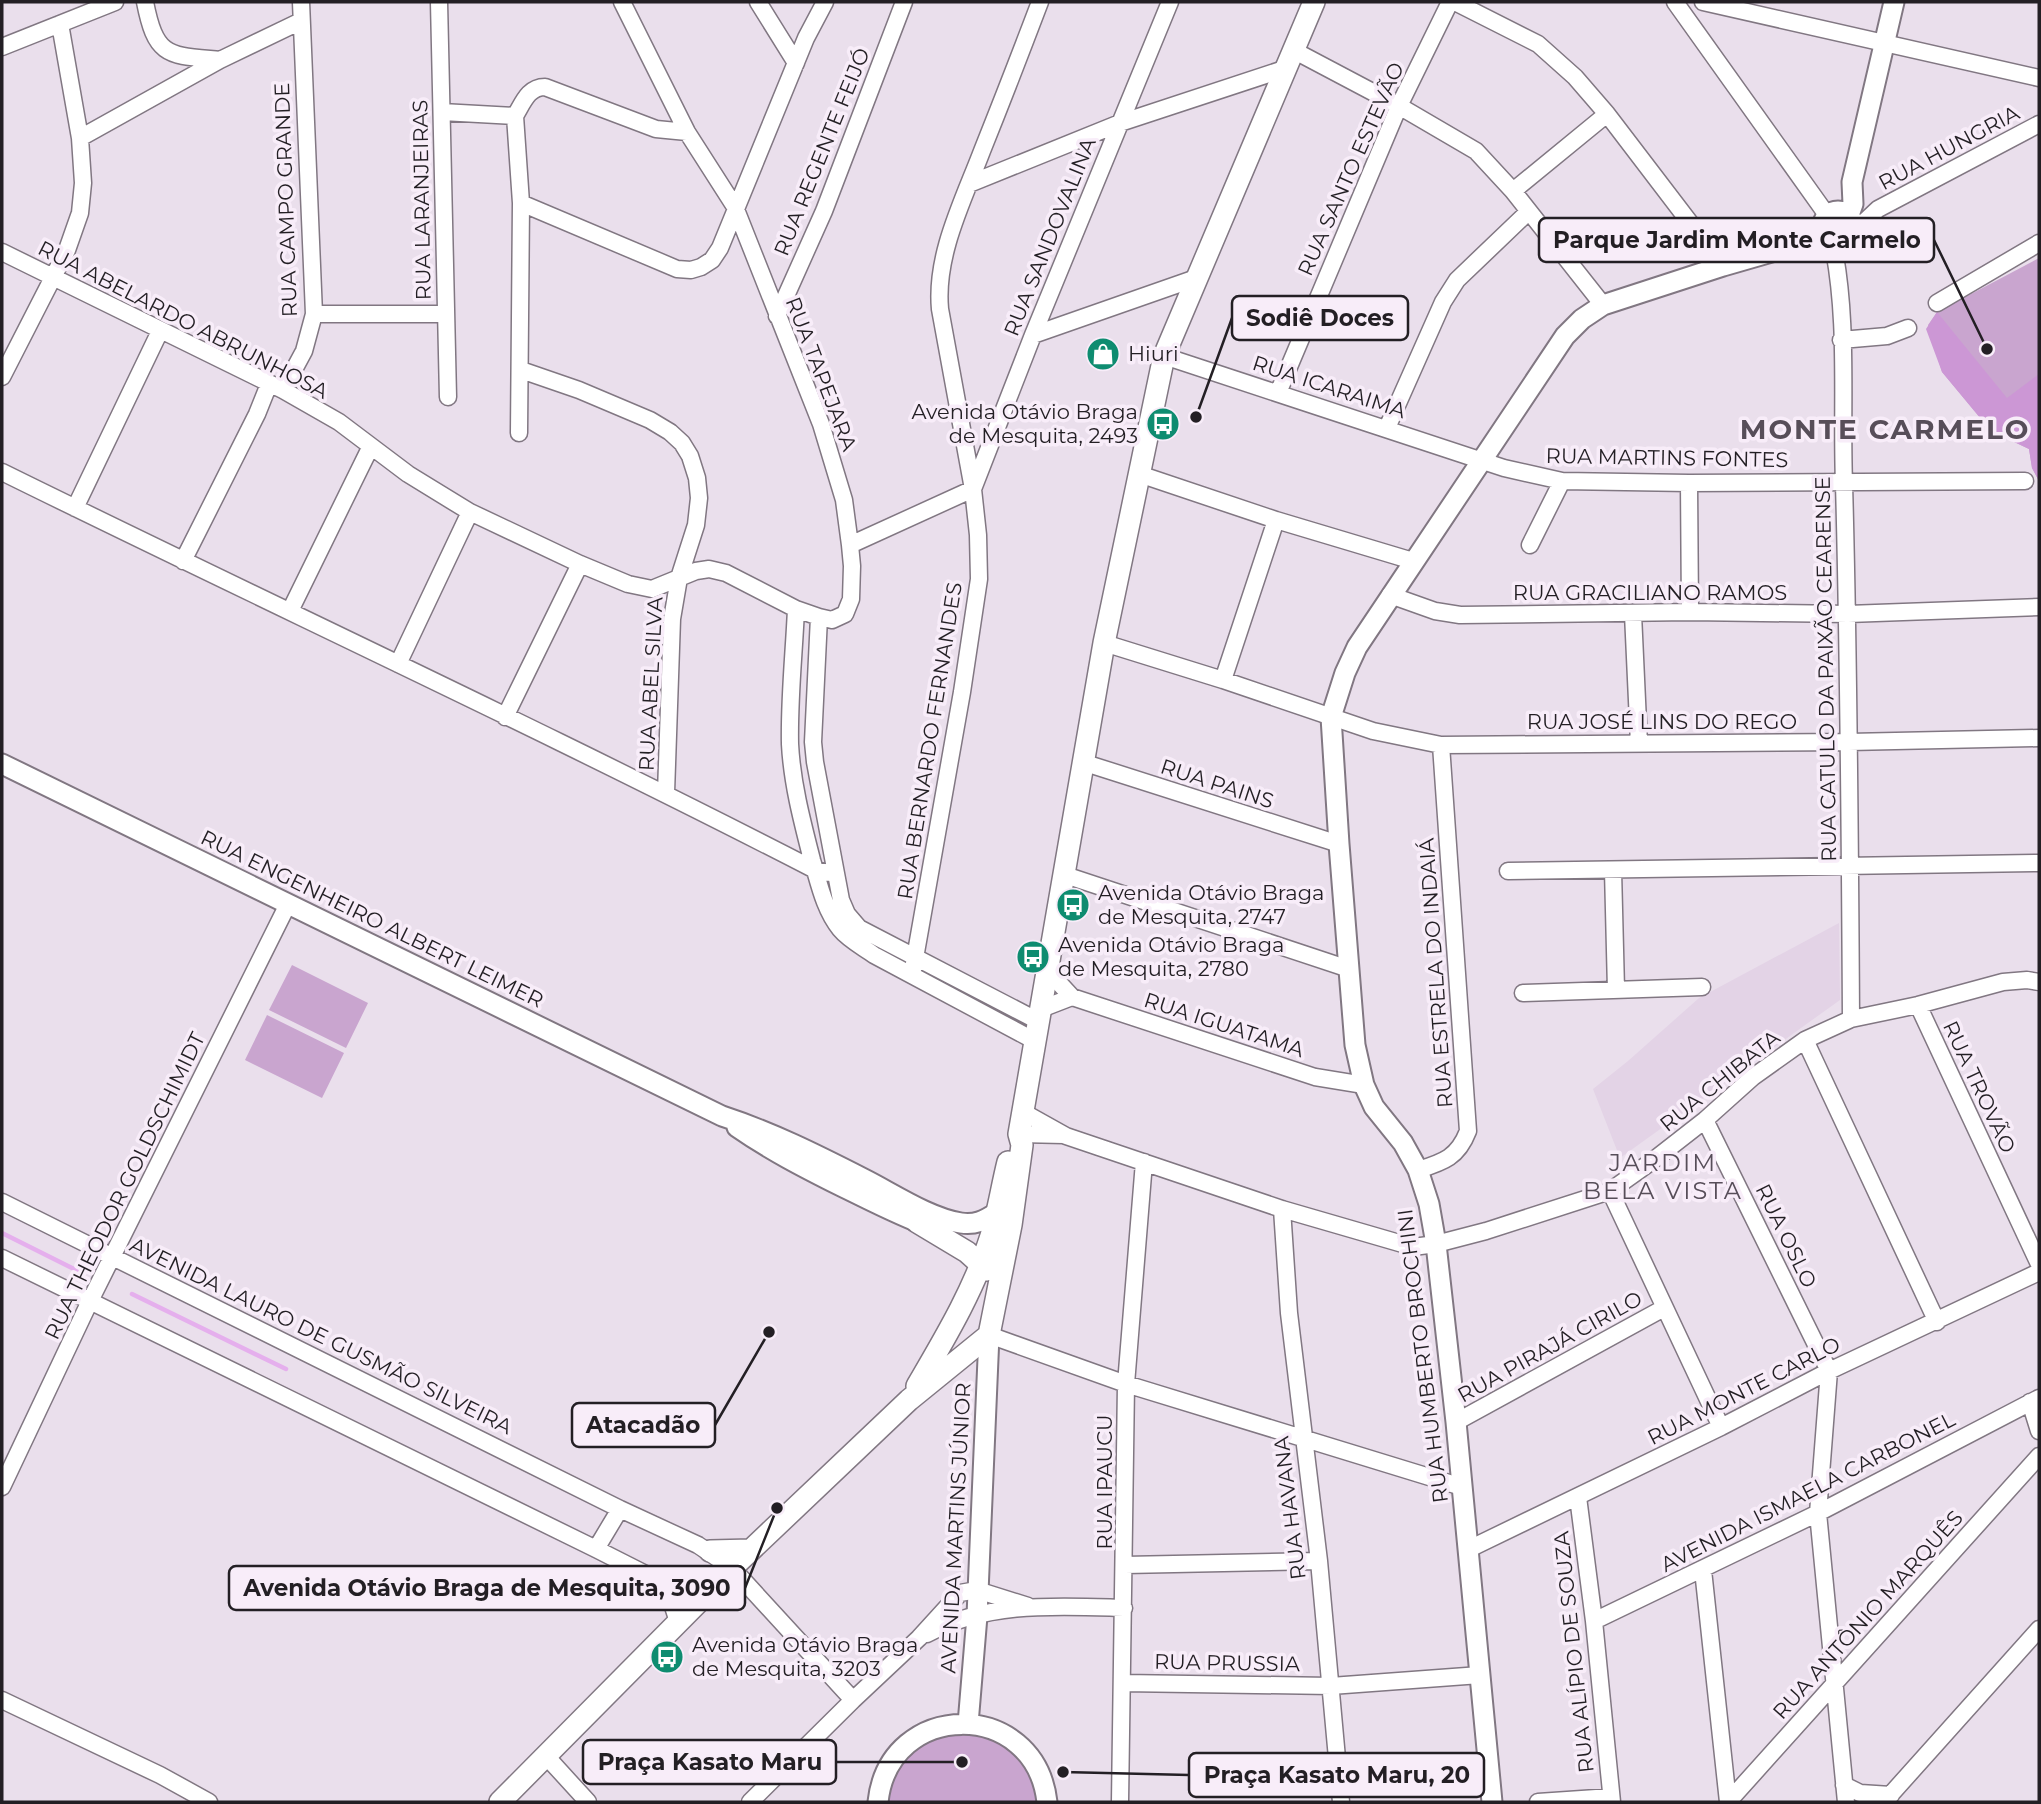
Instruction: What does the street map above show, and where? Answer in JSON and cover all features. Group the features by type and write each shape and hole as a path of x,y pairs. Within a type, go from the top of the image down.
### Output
{"main road":[{"path":"500,1802 751,1550 909,1400 989,1335 1012,1143 1019,1134 1104,643 1164,356 1314,2"},
{"path":"989,1335 984,1309 984,1267 991,1234 1003,1219"},
{"path":"916,1222 967,1252 984,1267"},
{"path":"909,1400 984,1267"},
{"path":"710,1551 751,1550"},
{"path":"669,1586 680,1620"}],"street":[{"path":"2,47 115,2"},
{"path":"145,2 156,41 163,48 178,55 220,60"},
{"name":"RUA CAMPO GRANDE","path":"183,561 257,414 304,351 314,314 301,2"},
{"name":"RUA LARANJEIRAS","path":"439,2 448,397"},
{"name":"RUA TAPEJARA","path":"622,2 687,132 735,207 821,424 844,500 852,566 851,599 845,614 832,620 819,617"},
{"path":"758,2 796,64"},
{"path":"521,203 677,269 691,270 712,260 720,248 796,64 825,2"},
{"name":"RUA REGENTE FEIJÓ","path":"776,316 824,211 904,2"},
{"name":"RUA BERNARDO FERNANDES","path":"912,975 978,591 978,535 972,489 938,289 944,254 1040,2"},
{"name":"RUA SANDOVALINA","path":"972,489 1170,2"},
{"name":"RUA SANTO ESTEVÃO","path":"1278,393 1399,106 1450,2"},
{"path":"1455,2 1538,44 1575,77 1607,114 1723,266"},
{"path":"1675,2 1832,226 1853,204 1852,181 1894,2"},
{"path":"1703,2 2039,78"},
{"path":"80,138 220,60 300,21"},
{"path":"2,377 73,237 80,213 83,183 80,138 60,24"},
{"path":"1293,50 1399,106 1476,151 1513,191 1604,305"},
{"path":"969,184 1119,123 1284,69"},
{"path":"519,433 521,203 515,116 531,90 540,86 656,129 687,132"},
{"path":"442,112 515,116"},
{"path":"1513,191 1607,114"},
{"name":"RUA HUNGRIA","path":"1832,226 1878,209 2039,124"},
{"path":"1387,428 1443,302 1457,280 1528,212"},
{"name":"RUA HUMBERTO BROCHINI","path":"1492,1802 1469,1549 1436,1244 1429,1204 1418,1170 1403,1143 1374,1107 1364,1085 1355,1045 1331,717 1336,697 1357,647 1564,336 1582,319 1604,305 1723,266 1832,226"},
{"name":"RUA CATULO DA PAIXÃO CEARENSE","path":"1832,226 1840,275 1842,340 1848,614 1851,1019"},
{"path":"1937,303 2039,243"},
{"name":"RUA ABELARDO ABRUNHOSA","path":"2,252 276,387 339,422 408,474 470,512 580,564 652,589 709,569 726,573 796,609 819,617"},
{"path":"1033,334 1196,278"},
{"path":"314,314 445,314"},
{"path":"1842,340 1887,336 1908,328"},
{"path":"75,508 160,331"},
{"name":"RUA ICARAIMA","path":"1164,356 1480,460"},
{"name":"RUA ABEL SILVA","path":"521,370 631,411 670,432 691,456 699,498 696,525 679,578 672,619 666,793"},
{"path":"290,611 371,446"},
{"name":"RUA MARTINS FONTES","path":"1480,460 1533,476 1562,481 2025,481"},
{"path":"2,472 666,793 815,870 835,874"},
{"path":"1139,474 1276,520 1413,561"},
{"path":"1530,545 1562,481"},
{"path":"1689,483 1690,612"},
{"path":"850,545 972,489"},
{"path":"398,664 470,512"},
{"path":"1223,680 1276,520"},
{"path":"505,717 580,564"},
{"name":"RUA GRACILIANO RAMOS","path":"1390,595 1434,611 1460,615 1690,612 1848,614 2039,607"},
{"path":"796,609 790,743 799,808 815,870 823,898 840,928 874,955 912,975 1038,1024"},
{"path":"1633,614 1639,744"},
{"path":"819,617 813,743 835,874 841,900 852,922 1038,1024"},
{"name":"RUA JOSÉ LINS DO REGO","path":"1104,643 1373,731 1441,745 2039,738"},
{"name":"RUA ESTRELA DO INDAIÁ","path":"1418,1170 1453,1155 1462,1146 1468,1131 1441,745"},
{"name":"RUA PAINS","path":"1082,762 1339,844"},
{"name":"RUA ENGENHEIRO ALBERT LEIMER","path":"2,764 722,1116 769,1132 915,1205 957,1222 1003,1219"},
{"path":"1508,871 2039,863"},
{"path":"1613,870 1616,990"},
{"path":"1065,875 1349,969"},
{"name":"RUA THEODOR GOLDSCHIMIDT","path":"2,1488 90,1301 288,904"},
{"name":"RUA IGUATAMA","path":"1048,971 1072,997 1315,1077 1364,1085"},
{"name":"RUA CHIBATA","path":"1066,1136 1282,1209 1396,1243 1413,1247 1436,1244 1486,1231 1610,1191 1805,1040 1851,1019 1918,1005 2004,982 2039,982"},
{"path":"1523,993 1702,988"},
{"path":"1038,1024 1072,997"},
{"name":"RUA TROVÃO","path":"1918,1005 2039,1264"},
{"path":"1805,1040 1937,1322"},
{"path":"1023,1112 1066,1136"},
{"name":"RUA ENGENHEIRO ALBERT LEIMER","path":"722,1116 761,1144 916,1222 951,1234 991,1234"},
{"name":"RUA OSLO","path":"1705,1120 1829,1371"},
{"path":"1019,1134 1066,1136"},
{"name":"RUA IPAUCU","path":"1120,1802 1126,1384 1143,1162"},
{"path":"1610,1191 1721,1427"},
{"name":"AVENIDA LAURO DE GUSMÃO SILVEIRA","path":"2,1202 620,1509 710,1551 732,1569 853,1700"},
{"name":"RUA HAVANA","path":"1282,1209 1289,1313 1318,1561 1341,1802"},
{"path":"2,1258 596,1549 697,1603"},
{"name":"RUA MONTE CARLO","path":"1469,1549 1721,1427 1829,1371 2039,1272"},
{"name":"RUA PIRAJÁ CIRILO","path":"1456,1422 1664,1308"},
{"path":"989,1335 1126,1384 1462,1487"},
{"name":"AVENIDA MARTINS JÚNIOR","path":"968,1724 976,1616 989,1335"},
{"path":"1829,1371 1818,1513 1846,1802"},
{"path":"2035,1400 2039,1431"},
{"name":"AVENIDA ISMAELA CARBONEL","path":"1594,1621 1818,1513 2035,1400"},
{"name":"RUA ANTÔNIO MARQUÊS","path":"1728,1802 2039,1456"},
{"name":"RUA ALÍPIO DE SOUZA","path":"1578,1497 1594,1621 1611,1800"},
{"path":"596,1549 620,1509"},
{"path":"1125,1564 1318,1561"},
{"path":"1703,1570 1728,1802"},
{"path":"750,1802 919,1638 960,1593 977,1590 1028,1606"},
{"path":"919,1638 948,1623 1028,1606 1124,1608"},
{"path":"1844,1785 1860,1793 1887,1799 2039,1629"},
{"name":"RUA PRUSSIA","path":"1123,1683 1331,1686 1480,1675"},
{"path":"2,1700 160,1775 209,1802"},
{"path":"878,1802 888,1768 909,1742 937,1728 968,1724 998,1731 1022,1749 1039,1771 1048,1802"},
{"path":"545,1756 588,1802"},
{"path":"1538,1802 1611,1800"}],"shaded area":[{"path":"2039,258 2039,481 2032,468 2029,449 1991,431 1942,372 1928,325 1937,312"},
{"path":"1937,312 2007,398 2039,374 2039,481 2032,468 2029,449 1991,431 1942,372 1926,329"},
{"path":"1839,923 1840,1000 1620,1158 1593,1089 1699,998"},
{"path":"292,965 368,1003 346,1048 269,1010"},
{"path":"267,1015 344,1053 322,1098 245,1060"},
{"path":"937,1729 1015,1742 1047,1802 878,1802 882,1781"}],"waterway":[{"path":"2,1233 78,1271"},
{"path":"132,1294 286,1369"}],"place":[{"name":"Parque Jardim Monte Carmelo","path":"1987,349"},
{"name":"Hiuri","path":"1103,354"},
{"name":"Sodiê Doces","path":"1196,417"},
{"name":"Avenida Otávio Braga de Mesquita, 2493","path":"1163,424"},
{"name":"Avenida Otávio Braga de Mesquita, 2747","path":"1073,905"},
{"name":"Avenida Otávio Braga de Mesquita, 2780","path":"1033,957"},
{"name":"Atacadão","path":"769,1332"},
{"name":"Avenida Otávio Braga de Mesquita, 3090","path":"777,1508"},
{"name":"Avenida Otávio Braga de Mesquita, 3203","path":"667,1657"},
{"name":"Praça Kasato Maru","path":"962,1762"},
{"name":"Praça Kasato Maru, 20","path":"1063,1772"}],"district":[{"name":"MONTE CARMELO","path":"1885,429"},
{"name":"JARDIM BELA VISTA","path":"1663,1177"}]}
